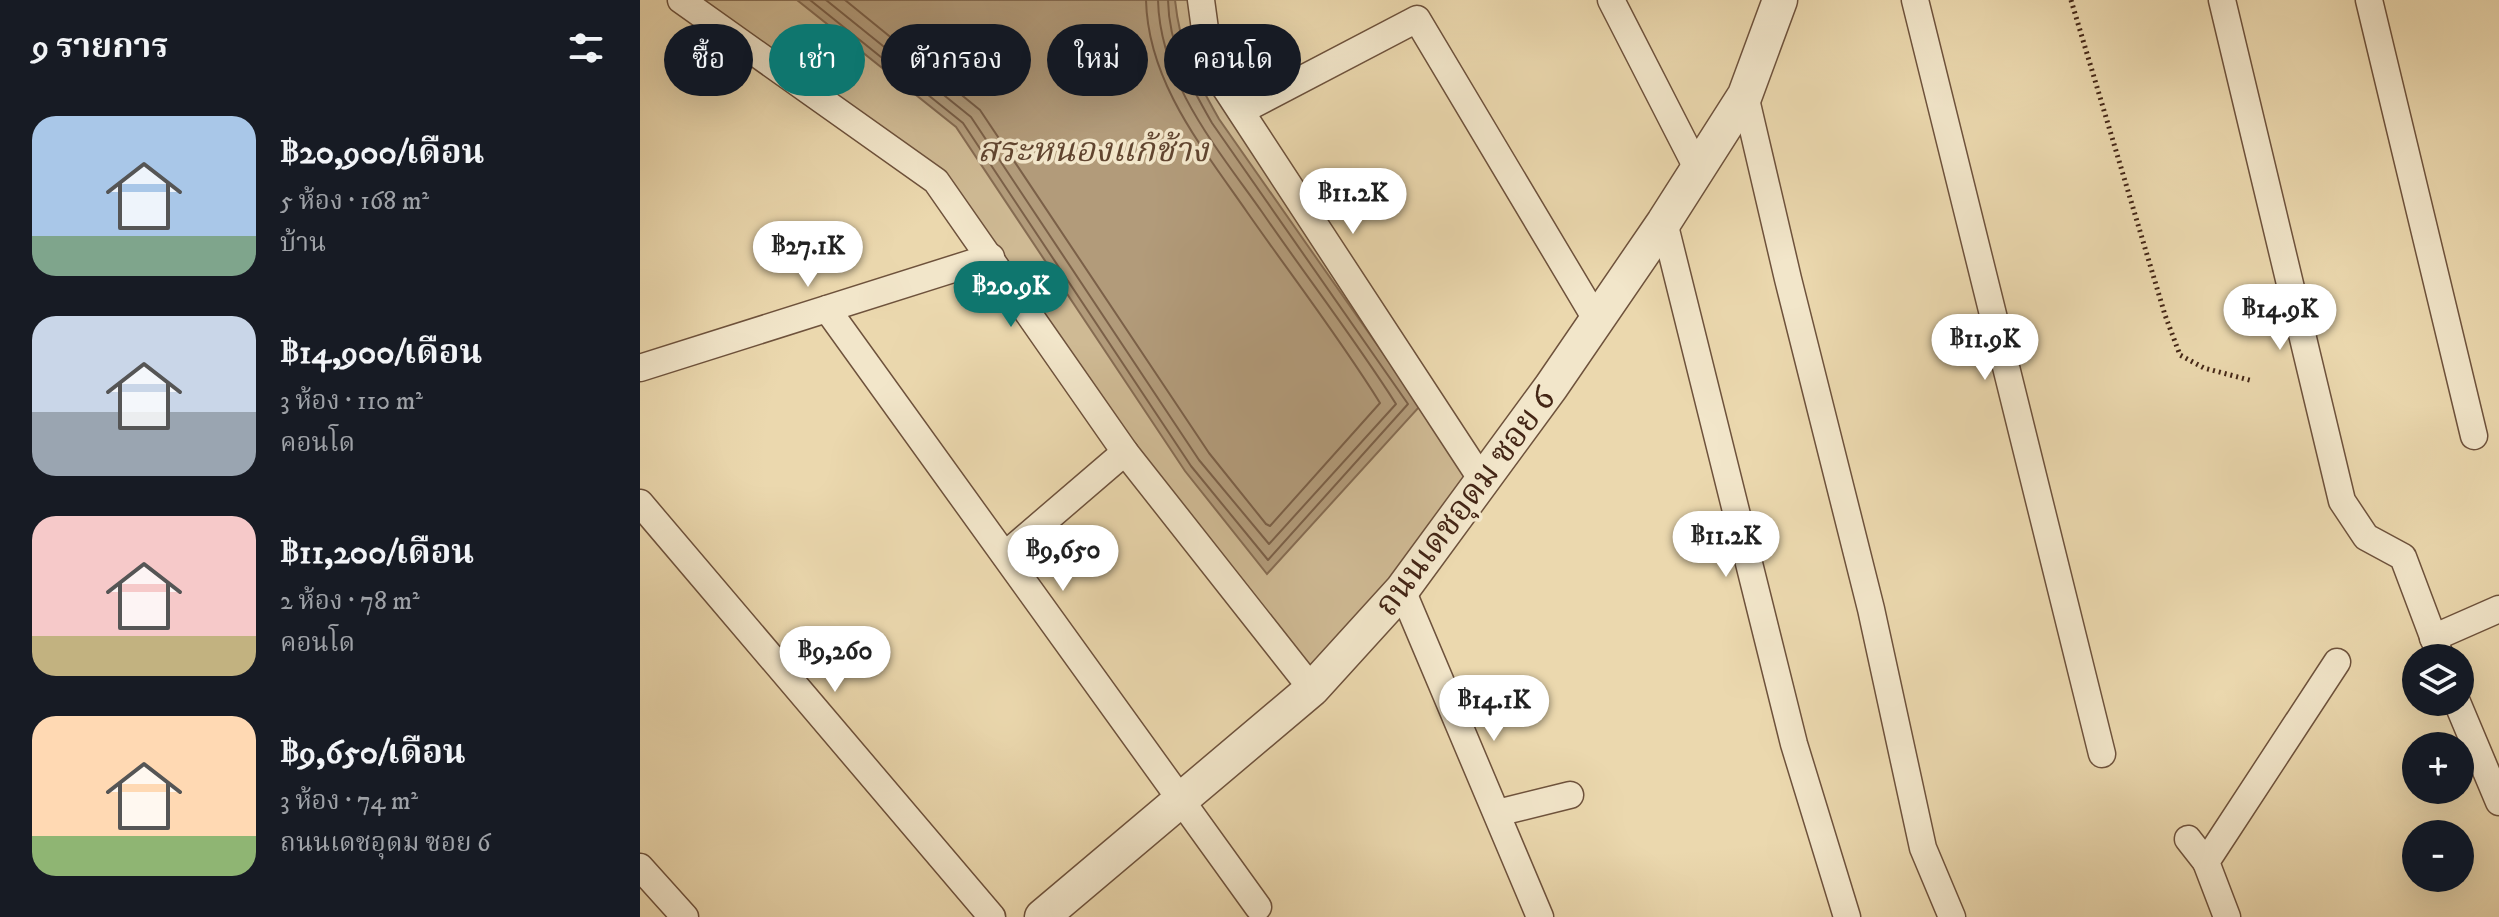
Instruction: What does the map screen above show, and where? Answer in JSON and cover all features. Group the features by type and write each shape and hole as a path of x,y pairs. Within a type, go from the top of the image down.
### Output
{"street":[{"path":"681,0 936,181 1125,452 1312,689"},
{"path":"1201,0 1207,44 1226,89 1482,480"},
{"path":"1611,0 1697,168"},
{"name":"ถนนเดชอุดม ซอย 6","path":"1042,917 1312,689 1402,590 1551,387 1664,222 1745,95 1780,0"},
{"path":"1915,0 2102,754"},
{"path":"2222,0 2342,501 2366,537 2403,557 2436,644"},
{"path":"2369,0 2474,436"},
{"path":"1241,111 1417,19 1596,319"},
{"path":"1745,95 1871,609 1923,848 1952,917"},
{"path":"1664,222 1794,744 1847,917"},
{"path":"640,368 991,257"},
{"path":"827,309 1258,907"},
{"path":"1005,555 1125,452"},
{"path":"640,503 992,917"},
{"path":"1402,590 1540,917"},
{"path":"2443,644 2499,609"},
{"path":"2206,862 2337,662"},
{"path":"2463,716 2499,802"},
{"path":"1497,813 1570,795"},
{"path":"2188,839 2206,862 2227,917"},
{"path":"640,867 685,917"}],"path":[{"path":"2071,0 2165,315 2180,355 2204,368 2253,381"}],"green space":[{"name":"สระหนองแก้ช้าง","path":"681,0 1207,0 1212,24 1164,24 1164,96 1231,96 1482,480 1312,689 936,181 816,96 865,96 865,24 769,24 769,62 753,51 753,24 715,24"}],"water":[{"path":"797,0 1175,0 1179,24 1164,24 1164,96 1206,96 1219,119 1420,406 1267,574 1185,471 956,127 917,96 1031,96 1031,24 881,24 881,67 865,54 865,24 827,24"}]}
